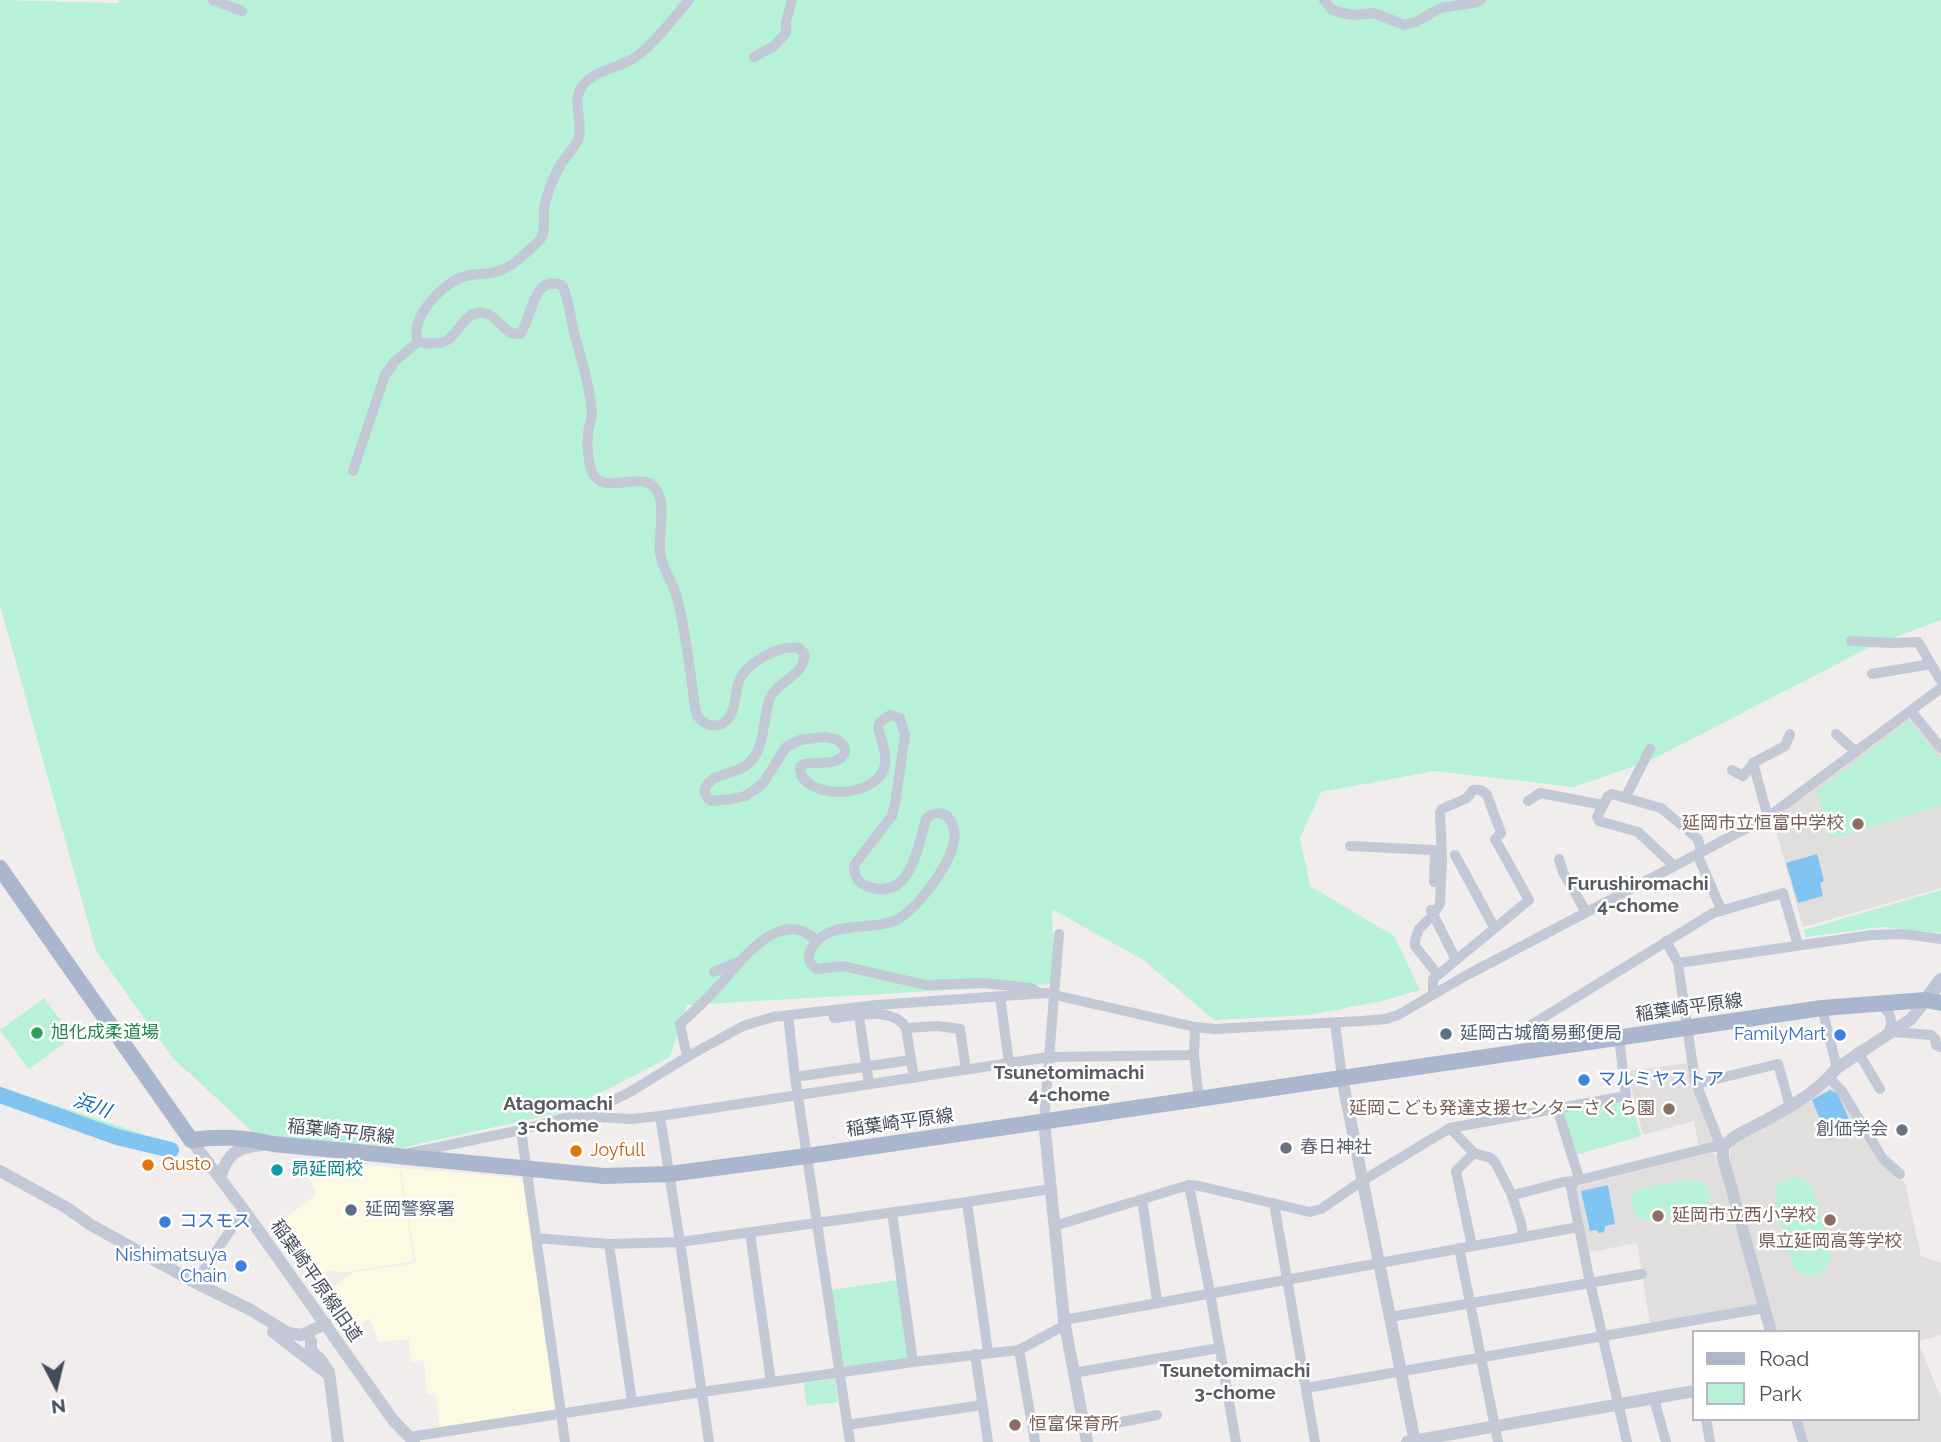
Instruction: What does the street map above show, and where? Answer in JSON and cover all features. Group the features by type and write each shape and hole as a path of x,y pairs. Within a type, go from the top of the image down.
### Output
{"main road":[{"path":"1,872 191,1140"},
{"path":"1934,1001 1941,979"},
{"name":"稲葉崎平原線","path":"191,1140 213,1137 246,1138 273,1144 604,1176 669,1174 1822,1008 1934,1001"}],"street":[{"path":"213,0 242,11"},
{"path":"418,342 416,331 422,314 446,286 462,277 501,271 541,240 545,234 542,215 545,201 561,164 580,135 577,99 581,87 593,76 626,63 642,52 689,0"},
{"path":"754,57 774,46 786,33 792,0"},
{"path":"1324,0 1331,9 1342,13 1374,13 1404,25 1416,22 1440,8 1480,0"},
{"path":"353,471 385,375 395,361 418,342 436,344 447,340 468,317 478,313 493,317 511,334 520,334 536,295 548,284 562,285 583,361 592,412 588,433 591,470 599,480 607,484 644,481 654,487 660,499 661,556 678,601 698,719 715,726 728,719 732,714 743,673 758,660 786,647 799,648 804,653 803,664 798,671 771,695 756,755 745,767 712,779 706,784 704,791 708,799 718,801 745,796 764,782 786,747 800,740 824,737 842,743 845,753 842,759 836,762 804,764 800,767 803,779 816,788 838,792 868,787 876,782 884,769 886,761 878,727 880,722 890,715 900,718 905,735 895,804 892,816 853,865 856,878 863,885 880,888 894,885 908,875 915,862 926,819 937,813 947,816 953,826 954,842 940,873 906,913 897,920 838,930 825,935 813,946 808,957 813,966 817,969 843,966 926,985 983,983 1031,988 1040,993"},
{"path":"1851,641 1918,642 1941,681"},
{"path":"1872,674 1931,664"},
{"path":"393,1156 521,1129 595,1108 631,1092 687,1057 756,1021 788,1015 877,1005 1040,993 1055,994 1216,1030 1335,1023 1398,1015 1586,912 1768,817 1941,688"},
{"path":"1911,710 1941,748"},
{"path":"1732,770 1743,776 1754,762 1785,746 1790,734"},
{"path":"1836,734 1856,752"},
{"path":"1625,798 1650,748"},
{"path":"1753,764 1768,817"},
{"path":"1433,994 1433,979 1438,975 1456,960 1494,928 1529,900 1495,839 1501,833 1487,794 1479,789 1473,790 1467,798 1442,809 1440,813 1443,859 1440,904 1419,929 1415,940 1415,946 1438,975"},
{"path":"1528,801 1539,793 1603,805"},
{"path":"1672,867 1638,832 1599,821 1597,817 1608,796 1612,794 1661,808 1698,839 1699,853 1722,911"},
{"path":"1350,846 1433,850 1434,902 1430,911 1456,960"},
{"path":"1455,855 1494,928"},
{"path":"1559,859 1563,872 1586,912"},
{"path":"1544,1049 1531,1025 1713,913 1783,893 1798,945"},
{"path":"687,1057 680,1024 760,942 781,931 804,930 817,941"},
{"path":"1059,934 1044,1121 1064,1323 1073,1373 1086,1435 1157,1415"},
{"path":"1678,963 1872,935 1904,934 1941,939"},
{"path":"1666,941 1678,963 1696,1084 1720,1147 1770,1330"},
{"path":"713,972 743,960"},
{"path":"1000,996 1010,1063"},
{"path":"1511,1193 1514,1195 1720,1147 1814,1091 1858,1052 1890,1034 1934,1001"},
{"path":"1869,1004 1881,1006 1889,1014 1892,1023 1890,1034"},
{"path":"1822,1008 1837,1068"},
{"path":"833,1011 834,1018 884,1014 905,1024 914,1078"},
{"path":"788,1015 849,1442"},
{"path":"859,1016 869,1084"},
{"path":"1335,1023 1342,1078 1401,1371 1412,1442 1692,1391"},
{"path":"906,1028 938,1026 960,1029 966,1070"},
{"path":"1195,1027 1194,1055 1199,1099"},
{"path":"1890,1034 1931,1035 1939,1042"},
{"path":"1054,1226 1189,1185 1310,1212 1321,1209 1450,1128 1626,1096 1619,1038"},
{"path":"1858,1052 1880,1089"},
{"path":"571,1116 615,1119 660,1116 1049,1057 1194,1055"},
{"path":"795,1077 911,1060"},
{"path":"1696,1084 1778,1064 1790,1105"},
{"path":"1829,1078 1842,1091 1883,1159 1900,1174"},
{"path":"1557,1108 1578,1175 1571,1188 1627,1442"},
{"path":"660,1116 709,1442"},
{"path":"1450,1128 1474,1153 1491,1158 1496,1164 1511,1193 1523,1236"},
{"path":"521,1129 565,1442"},
{"name":"稲葉崎平原線旧道","path":"191,1140 393,1420 411,1440"},
{"path":"220,1178 227,1159 233,1153 244,1147 273,1144"},
{"path":"1472,1246 1456,1171 1474,1153"},
{"path":"0,1171 67,1208 91,1225 251,1310 288,1333 296,1335 326,1324"},
{"path":"1189,1185 1236,1442"},
{"path":"537,1238 609,1244 680,1242 1050,1189"},
{"path":"1142,1199 1157,1301"},
{"path":"967,1202 988,1352"},
{"path":"1274,1203 1315,1442"},
{"path":"196,1283 244,1210"},
{"path":"892,1212 913,1362"},
{"path":"411,1440 632,1402 913,1362 1019,1350 1064,1323 1157,1301 1579,1227"},
{"path":"750,1233 771,1382"},
{"path":"609,1244 632,1402"},
{"path":"1459,1248 1498,1442"},
{"path":"1390,1317 1642,1274"},
{"path":"234,1302 329,1375"},
{"path":"1306,1388 1764,1308"},
{"path":"287,1342 295,1344 311,1341 326,1324"},
{"path":"311,1341 311,1351 327,1368 329,1375 338,1442"},
{"path":"1073,1373 1219,1348"},
{"path":"1019,1350 1035,1442"},
{"path":"975,1354 988,1442"},
{"path":"1654,1399 1666,1442"},
{"path":"847,1424 982,1405"},
{"path":"1706,1421 1710,1442"},
{"path":"1797,1421 1802,1442"}],"shaded area":[{"name":"延岡市立恒富中学校","path":"1909,715 1941,752 1941,888 1803,927 1775,827 1776,820 1784,815 1784,810"},
{"name":"延岡こども発達支援センターさくら園","path":"1688,1063 1713,1138 1712,1143 1699,1147 1694,1121 1643,1135 1627,1071"},
{"name":"県立延岡高等学校","path":"1830,1088 1839,1094 1876,1157 1905,1183 1921,1256 1941,1263 1941,1335 1920,1340 1920,1330 1776,1330 1731,1163 1730,1152 1741,1137"},
{"name":"延岡市立西小学校","path":"1712,1152 1718,1157 1759,1305 1650,1324 1637,1243 1589,1252 1576,1189 1579,1186"},
{"name":"延岡警察署","path":"304,1159 399,1168 414,1261 346,1272 327,1271 315,1280 276,1225 316,1195"},
{"path":"400,1168 519,1178 524,1184 556,1409 552,1413 440,1430 436,1393 427,1394 424,1360 411,1362 409,1339 378,1342 370,1318 350,1330 324,1294 354,1272 416,1263"},
{"path":"1920,1347 1941,1398 1941,1442 1808,1442 1802,1421 1920,1421"}],"green space":[{"path":"0,0 119,3 119,0 1941,0 1941,620 1874,645 1649,761 1574,787 1435,771 1321,792 1300,838 1310,886 1394,936 1420,990 1382,1001 1309,1015 1214,1020 1145,961 1052,909 1054,984 687,1005 670,1057 563,1112 391,1150 257,1136 173,1058 96,951 0,605"},
{"path":"1909,720 1941,759 1941,806 1832,839 1816,792"},
{"path":"1941,890 1941,933 1881,927 1806,937 1804,930"},
{"name":"旭化成柔道場","path":"44,998 73,1037 29,1069 0,1030"},
{"path":"0,1087 167,1142 169,1147 135,1143 0,1102"},
{"path":"1631,1099 1641,1136 1576,1155 1563,1111"},
{"path":"1800,1177 1808,1182 1814,1193 1831,1256 1828,1267 1817,1276 1798,1272 1793,1265 1776,1200 1775,1191 1779,1184 1786,1179"},
{"path":"1692,1179 1704,1184 1709,1193 1707,1204 1698,1213 1644,1221 1633,1211 1632,1197 1638,1189"},
{"path":"898,1280 909,1357 845,1368 842,1366 831,1290"},
{"path":"835,1379 838,1402 807,1406 804,1383"}],"water":[{"path":"1817,854 1824,881 1820,883 1823,896 1798,903 1786,863"},
{"path":"1830,1090 1838,1094 1853,1129 1829,1140 1812,1100"},
{"path":"1608,1185 1615,1224 1605,1226 1604,1232 1590,1231 1581,1191"}],"waterway":[{"name":"浜川","path":"0,1095 117,1137 171,1150"}],"place":[{"name":"延岡市立恒富中学校","path":"1858,824"},
{"name":"旭化成柔道場","path":"37,1033"},
{"name":"延岡古城簡易郵便局","path":"1446,1034"},
{"name":"FamilyMart","path":"1840,1035"},
{"name":"マルミヤストア","path":"1584,1080"},
{"name":"延岡こども発達支援センターさくら園","path":"1669,1109"},
{"name":"創価学会","path":"1902,1130"},
{"name":"春日神社","path":"1286,1148"},
{"name":"Joyfull","path":"576,1151"},
{"name":"Gusto","path":"148,1165"},
{"name":"昴延岡校","path":"277,1170"},
{"name":"延岡警察署","path":"351,1210"},
{"name":"延岡市立西小学校","path":"1658,1216"},
{"name":"県立延岡高等学校","path":"1830,1220"},
{"name":"コスモス","path":"165,1222"},
{"name":"Nishimatsuya Chain","path":"241,1266"},
{"name":"恒富保育所","path":"1015,1425"}],"district":[{"name":"Furushiromachi 4-chome","path":"1638,895"},
{"name":"Tsunetomimachi 4-chome","path":"1069,1084"},
{"name":"Atagomachi 3-chome","path":"558,1115"},
{"name":"Tsunetomimachi 3-chome","path":"1235,1382"}]}
